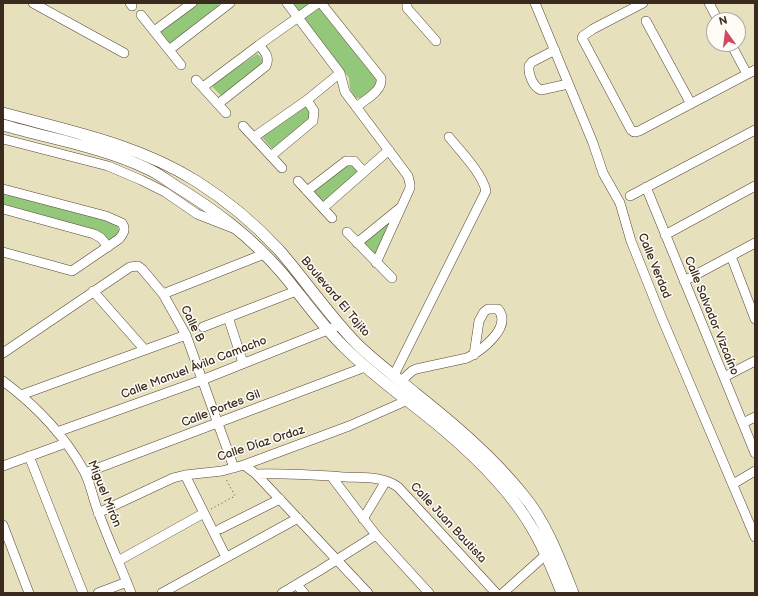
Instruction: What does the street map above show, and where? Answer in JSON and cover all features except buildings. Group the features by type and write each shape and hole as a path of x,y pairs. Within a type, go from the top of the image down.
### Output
{"main road":[{"name":"Boulevard El Tajito","path":"3,113 126,147 154,158 195,181 226,202 252,224 278,249 340,325 372,358 458,428 506,474 526,498 540,521 562,593"},
{"name":"Boulevard El Tajito","path":"3,125 112,154 148,169 193,196 239,230 264,254 327,330 365,367 445,431 497,480 518,505 550,551 573,593"},
{"path":"72,143 75,132"}],"street":[{"path":"35,3 124,53"},
{"path":"154,31 192,3"},
{"path":"287,3 340,73 345,92 408,176 410,188 376,263"},
{"path":"203,87 319,3 381,78 381,86 378,90 356,107"},
{"path":"407,3 407,8 436,41"},
{"name":"Calle Verdad","path":"535,3 593,143 603,173 620,203 631,241 661,316 755,537"},
{"path":"643,3 582,36 583,41 631,130 634,132 639,132 751,72 737,52"},
{"path":"709,3 714,12"},
{"path":"169,50 227,4"},
{"path":"141,15 181,65"},
{"path":"646,21 691,104"},
{"path":"218,104 266,66 268,62 267,55 259,45"},
{"path":"555,50 532,62 529,66 529,72 535,87 540,90 568,84"},
{"path":"254,137 306,100 340,73"},
{"path":"196,80 226,113"},
{"path":"271,156 311,124 314,118 314,112 306,100"},
{"path":"243,126 282,168"},
{"path":"630,196 755,130"},
{"path":"397,378 486,192 484,184 476,172 449,137"},
{"path":"3,139 108,166 124,172 164,192 196,214 239,230"},
{"path":"322,208 389,150"},
{"path":"307,191 346,161 354,160 364,172"},
{"path":"298,181 332,218"},
{"path":"665,235 755,186"},
{"name":"Calle Salvador Vizcaíno","path":"646,187 755,453"},
{"path":"3,189 106,216 122,223 124,229 124,233 119,239 72,271 3,252"},
{"path":"357,243 402,206"},
{"path":"3,209 94,234 101,238 108,247"},
{"path":"347,232 392,278"},
{"path":"684,281 755,243"},
{"path":"163,294 264,254"},
{"path":"731,256 755,319"},
{"name":"Calle B","path":"93,291 130,267 138,266 163,294 186,335 234,468"},
{"path":"3,353 93,291 145,350"},
{"path":"203,327 296,291"},
{"path":"397,378 416,369 458,361 474,355 489,342 502,323 501,313 498,309 488,309 481,315 474,355"},
{"path":"228,317 243,364"},
{"name":"Calle Manuel Ávila Camacho","path":"57,432 202,380 340,325"},
{"path":"21,395 186,335"},
{"path":"724,377 755,361"},
{"name":"Calle Portes Gil","path":"85,473 218,424 365,367"},
{"name":"Miguel Mirón","path":"3,382 21,395 57,432 66,443 85,473 98,513 131,593"},
{"name":"Calle Díaz Ordaz","path":"98,513 173,478 185,475 222,471 244,465 349,426 408,400"},
{"path":"742,423 755,417"},
{"path":"3,466 66,443"},
{"path":"29,456 83,593"},
{"path":"244,465 256,474 368,593"},
{"path":"733,484 755,472"},
{"name":"Calle Juan Bautista","path":"256,474 287,473 386,481 393,483 496,593"},
{"path":"185,475 226,558"},
{"path":"331,476 363,519 429,593"},
{"path":"363,519 386,481"},
{"path":"220,529 280,499"},
{"path":"118,561 204,513"},
{"path":"162,593 298,518"},
{"path":"3,525 29,593"},
{"path":"282,593 337,561 376,534"},
{"path":"503,593 550,551"},
{"path":"98,593 127,582"},
{"path":"297,585 304,593"}],"path":[{"path":"204,513 235,496 222,471"}],"green space":[{"path":"195,3 217,3 221,7 171,48 158,31"},
{"path":"291,3 315,3 375,78 377,81 376,86 361,98 355,98 350,89 349,78"},
{"path":"257,54 261,57 263,63 222,97 211,85"},
{"path":"306,102 312,117 274,151 260,135"},
{"path":"346,164 351,164 358,172 322,204 310,192"},
{"path":"3,190 101,219 118,226 118,236 110,240 99,231 3,204"},
{"path":"397,212 377,258 362,241"}]}
